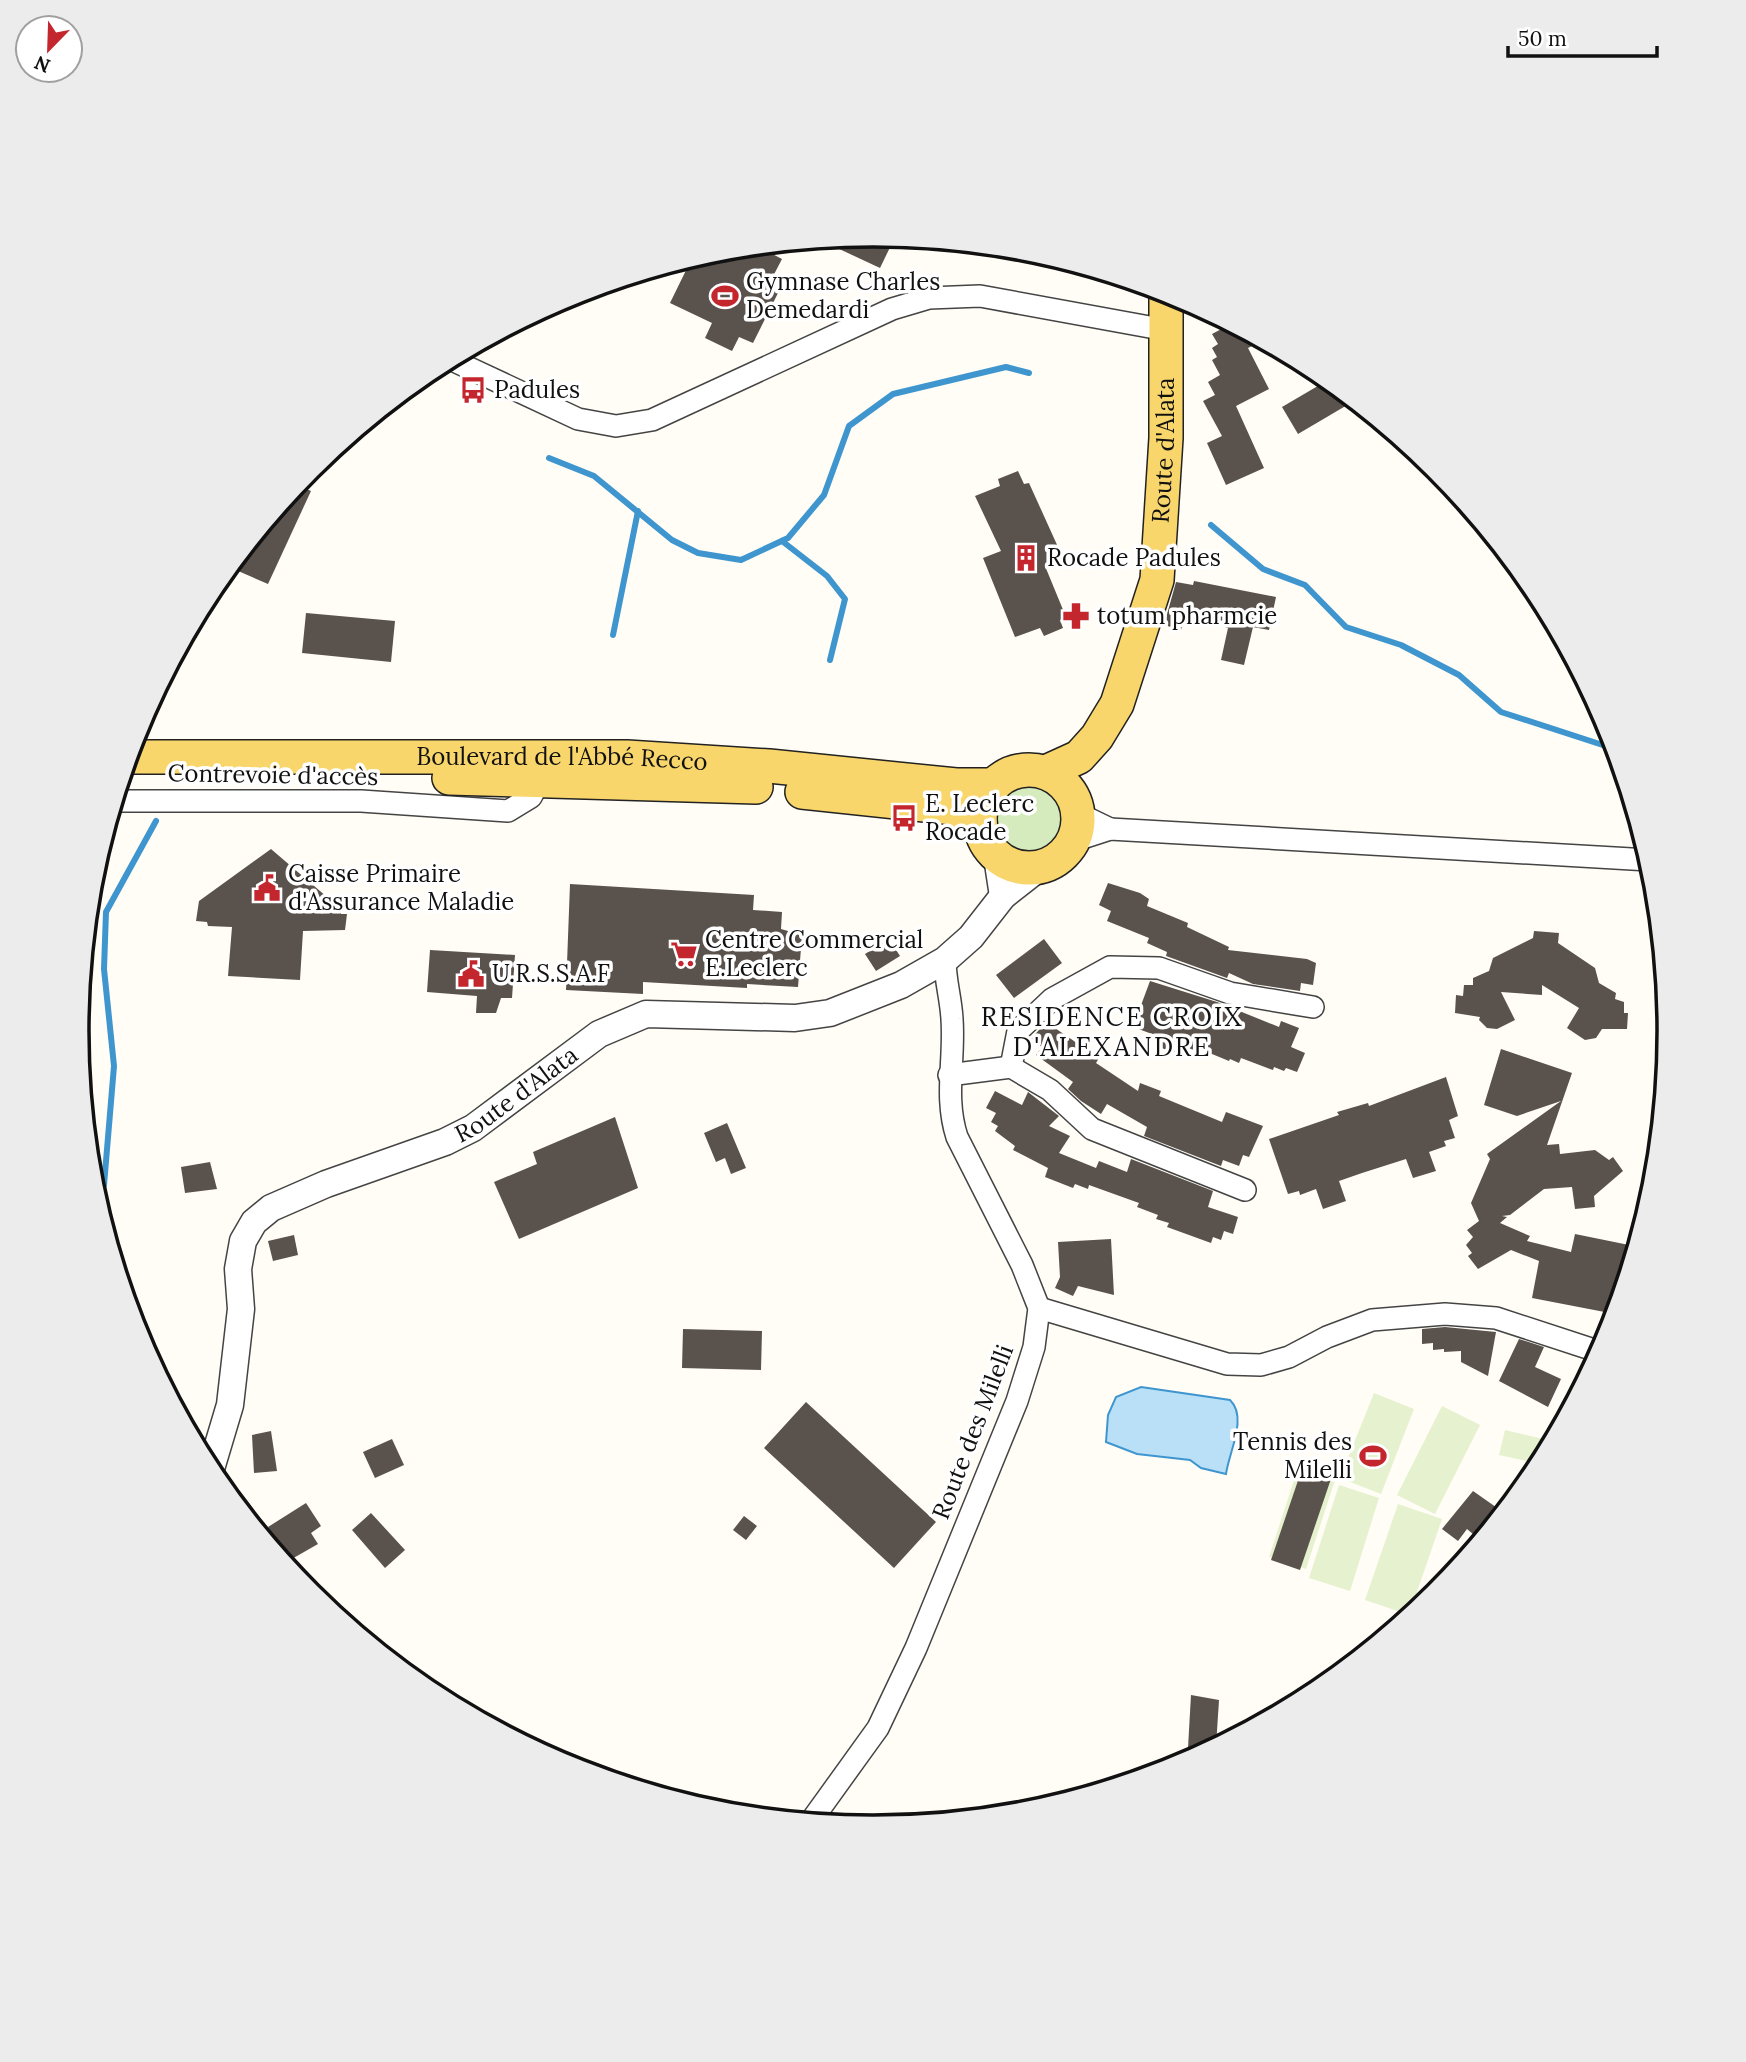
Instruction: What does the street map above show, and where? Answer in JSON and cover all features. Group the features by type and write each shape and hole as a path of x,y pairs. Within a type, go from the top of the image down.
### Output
{"main road":[{"name":"Route d'Alata","path":"1067,804 1079,757 1097,737 1117,704 1157,580 1165,459 1166,304"},
{"name":"Boulevard de l'Abbé Recco","path":"139,757 627,757 769,766 956,785 994,785"},
{"path":"1018,771 1067,804 1065,853 1040,867 1025,868 998,857 982,834 981,808 994,785 1018,771"},
{"name":"Boulevard de l'Abbé Recco","path":"131,779 196,775 540,780 772,788 953,808 980,821"}],"street":[{"path":"461,364 578,419 616,426 652,420 892,309 929,298 980,296 1166,330"},
{"name":"Contrevoie d'accès","path":"124,801 361,801 508,811 531,797 540,780"},
{"path":"1067,804 1110,830 1638,859"},
{"path":"998,857 1003,896"},
{"name":"Route d'Alata","path":"215,1456 230,1405 241,1309 238,1269 243,1241 254,1222 271,1208 326,1184 445,1142 473,1128 600,1034 646,1014 795,1018 830,1013 901,985 944,960 971,937 1003,896 1040,867"},
{"name":"Route des Milelli","path":"817,1813 878,1728 916,1648 1017,1401 1034,1347 1039,1308 1022,1265 957,1137 951,1118 949,1075 952,1020 944,960"},
{"path":"1011,1067 1018,1031 1052,999 1110,967 1159,968 1230,993 1312,1007"},
{"path":"949,1075 1011,1067 1049,1090 1092,1129 1245,1190"},
{"path":"1039,1308 1227,1364 1261,1364 1289,1357 1327,1337 1372,1320 1445,1314 1496,1318 1589,1348"}],"green space":[{"path":"1037,784 1056,794 1064,806 1064,834 1056,846 1044,854 1023,856 1004,846 996,834 994,813 1004,794 1016,786"},
{"path":"1374,1393 1414,1409 1381,1494 1340,1478"},
{"path":"1442,1406 1480,1425 1435,1514 1397,1495"},
{"path":"1505,1430 1542,1439 1528,1461 1499,1455"},
{"path":"1301,1459 1338,1471 1306,1569 1269,1557"},
{"path":"1339,1485 1379,1498 1350,1591 1309,1578"},
{"path":"1398,1504 1442,1519 1416,1596 1399,1612 1365,1600"}],"water":[{"path":"1141,1387 1230,1400 1235,1407 1237,1425 1226,1474 1201,1468 1190,1460 1137,1454 1106,1442 1108,1415 1116,1397"}],"building":[{"path":"838,248 890,248 880,268"},
{"name":"Gymnase Charles Demedardi","path":"771,254 782,259 769,284 780,289 753,343 739,337 732,351 705,338 712,323 670,303 686,270"},
{"path":"1222,329 1253,346 1248,348 1269,389 1236,406 1264,468 1226,485 1207,443 1222,436 1203,401 1215,395 1208,382 1220,375 1212,360 1217,357 1212,348 1218,344 1212,334"},
{"path":"1318,386 1346,406 1298,434 1282,407"},
{"name":"Rocade Padules","path":"1018,471 1024,484 1029,483 1063,558 1045,566 1066,617 1060,620 1063,628 1044,636 1040,628 1015,637 983,558 1001,551 975,496 1000,486 998,479"},
{"path":"307,489 311,491 268,584 239,571 284,514"},
{"path":"1194,581 1276,597 1269,630 1253,627 1244,665 1221,660 1228,628 1184,616 1181,630 1164,625 1176,582 1193,585"},
{"path":"306,613 395,621 391,662 302,653"},
{"name":"Caisse Primaire d'Assurance Maladie","path":"271,849 341,909 341,914 347,914 345,930 303,931 300,980 228,976 232,927 208,926 207,922 196,921 199,901"},
{"path":"1108,883 1140,893 1149,899 1147,906 1188,923 1187,927 1229,947 1228,950 1307,959 1316,963 1313,985 1301,983 1300,991 1253,984 1229,973 1227,978 1166,956 1167,952 1147,943 1149,938 1107,921 1111,911 1099,905"},
{"name":"Centre Commercial E.Leclerc","path":"570,884 754,895 753,910 782,912 781,929 802,935 798,987 747,984 747,988 643,982 643,994 566,990"},
{"path":"1534,931 1559,933 1558,943 1595,968 1599,983 1616,993 1615,999 1624,1002 1624,1013 1628,1013 1627,1029 1602,1029 1596,1038 1585,1040 1567,1028 1579,1008 1542,985 1542,995 1501,992 1515,1020 1497,1029 1487,1028 1479,1020 1480,1017 1455,1013 1456,995 1463,996 1464,985 1473,985 1473,978 1489,971 1493,958 1533,938"},
{"path":"889,939 900,956 876,971 865,954"},
{"path":"1044,939 1062,963 1014,998 996,975"},
{"name":"U.R.S.S.A.F","path":"430,950 515,955 512,998 501,998 496,1013 476,1013 477,996 427,992"},
{"path":"1150,981 1217,1002 1279,1027 1281,1021 1299,1028 1291,1047 1305,1053 1297,1072 1274,1067 1273,1070 1241,1058 1239,1063 1230,1059 1229,1061 1195,1047 1194,1050 1183,1046 1180,1055 1159,1047 1163,1038 1133,1027"},
{"path":"1046,1022 1099,1058 1096,1063 1138,1091 1140,1083 1161,1091 1159,1096 1222,1122 1226,1112 1263,1126 1249,1157 1243,1155 1239,1166 1223,1160 1221,1166 1144,1136 1147,1127 1107,1104 1101,1114 1081,1101 1068,1089 1073,1082 1036,1055 1042,1047 1031,1039"},
{"path":"1501,1049 1572,1073 1547,1145 1559,1144 1560,1154 1595,1150 1609,1160 1613,1157 1623,1171 1594,1196 1595,1207 1575,1209 1572,1187 1544,1189 1510,1215 1502,1216 1507,1217 1500,1223 1530,1236 1527,1241 1571,1252 1575,1234 1627,1245 1604,1312 1532,1298 1539,1261 1511,1250 1478,1269 1468,1256 1472,1253 1466,1245 1473,1237 1467,1230 1479,1221 1471,1203 1490,1159 1487,1154 1561,1101 1517,1116 1484,1105"},
{"path":"1446,1077 1458,1116 1449,1120 1455,1138 1444,1141 1446,1146 1429,1152 1436,1171 1413,1178 1406,1159 1362,1173 1339,1181 1346,1201 1323,1209 1316,1189 1300,1195 1299,1191 1288,1194 1269,1139 1339,1115 1337,1112 1368,1103 1369,1106"},
{"path":"995,1091 1022,1105 1028,1092 1059,1116 1049,1126 1070,1136 1059,1153 1096,1168 1099,1161 1127,1172 1131,1159 1213,1191 1208,1207 1238,1217 1233,1234 1224,1231 1221,1240 1213,1237 1211,1243 1167,1227 1169,1223 1156,1219 1158,1215 1137,1207 1139,1203 1089,1185 1088,1189 1075,1184 1073,1188 1045,1177 1048,1168 1013,1150 1015,1146 995,1131 998,1126 991,1122 996,1113 986,1108"},
{"path":"615,1117 638,1188 519,1239 494,1182 537,1164 533,1152"},
{"path":"727,1123 746,1168 731,1174 725,1158 716,1162 704,1133"},
{"path":"210,1162 217,1189 185,1193 181,1167"},
{"path":"294,1235 298,1255 273,1261 268,1241"},
{"path":"1111,1239 1114,1295 1078,1286 1073,1296 1055,1288 1060,1277 1058,1242"},
{"path":"1445,1327 1496,1332 1488,1376 1461,1362 1461,1351 1444,1352 1444,1349 1433,1350 1433,1343 1422,1344 1422,1329"},
{"path":"683,1329 762,1331 761,1370 682,1368"},
{"path":"1519,1339 1544,1347 1535,1367 1561,1379 1548,1407 1499,1381"},
{"path":"806,1402 936,1522 894,1568 764,1448"},
{"path":"271,1431 277,1471 254,1473 252,1435"},
{"path":"392,1439 404,1465 375,1478 363,1452"},
{"path":"1305,1460 1334,1470 1300,1570 1271,1560"},
{"path":"1473,1491 1496,1507 1473,1534 1467,1529 1458,1541 1442,1529"},
{"path":"306,1503 321,1526 311,1533 318,1544 293,1558 268,1527"},
{"path":"371,1513 405,1550 385,1568 352,1530"},
{"path":"744,1516 757,1526 746,1540 733,1530"},
{"path":"1191,1695 1219,1700 1217,1735 1188,1748"}],"waterway":[{"path":"549,458 594,476 672,540 698,553 741,560 788,538 824,495 849,426 893,394 1006,367 1029,373"},
{"path":"613,635 638,511"},
{"path":"1211,525 1263,569 1305,585 1346,627 1401,645 1459,675 1501,712 1602,745"},
{"path":"782,541 827,576 845,599 830,660"},
{"path":"104,1184 114,1066 104,969 106,912 156,821"}],"place":[{"name":"Gymnase Charles Demedardi","path":"725,296"},
{"name":"Padules","path":"473,390"},
{"name":"Rocade Padules","path":"1026,558"},
{"name":"totum pharmcie","path":"1076,616"},
{"name":"E. Leclerc Rocade","path":"904,818"},
{"name":"Caisse Primaire d'Assurance Maladie","path":"267,888"},
{"name":"Centre Commercial E.Leclerc","path":"684,954"},
{"name":"U.R.S.S.A.F","path":"471,974"},
{"name":"Tennis des Milelli","path":"1373,1456"}],"district":[{"name":"RESIDENCE CROIX D'ALEXANDRE","path":"1112,1032"}]}
